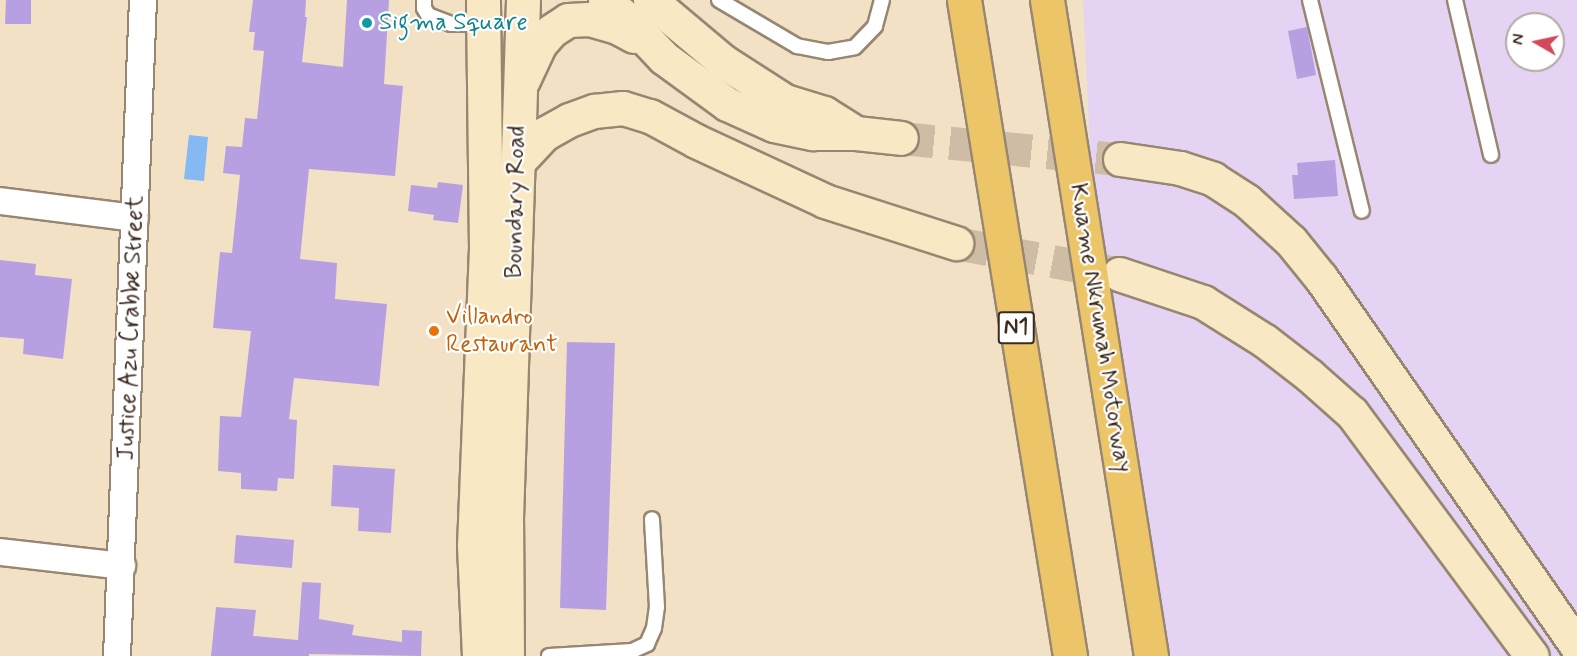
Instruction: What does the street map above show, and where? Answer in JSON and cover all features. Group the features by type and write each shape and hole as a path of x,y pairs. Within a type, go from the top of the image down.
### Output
{"highway":[{"name":"N1","path":"964,0 1070,656"},
{"name":"Kwame Nkrumah Motorway","path":"1047,0 1151,656"},
{"path":"1067,116 1073,71 1071,0"}],"main road":[{"name":"Boundary Road","path":"507,656 505,579 523,0"},
{"path":"604,0 626,18 664,58 727,104 774,125 813,133 856,133 902,138"},
{"path":"650,0 724,63 785,100 824,113 856,133"},
{"name":"Boundary Road","path":"478,656 474,546 486,248 483,12"},
{"path":"519,90 539,45 551,31 568,21 589,19 617,27 652,46"},
{"path":"517,163 544,134 569,120 594,111 623,108 650,116 696,141 825,201 956,243"},
{"path":"1120,159 1180,168 1213,179 1247,201 1291,241 1321,278 1577,646"},
{"path":"1119,274 1203,302 1265,341 1309,375 1352,413 1532,656"},
{"path":"1532,656 1539,589"}],"street":[{"name":"Justice Azu Crabbe Street","path":"117,656 143,0"},
{"path":"0,201 135,218"},
{"path":"0,552 122,566"}],"lane":[{"path":"424,0 424,8 428,15 451,24 483,12"},
{"path":"719,0 797,46 828,52 855,47 875,26 882,0"},
{"path":"1310,0 1362,211"},
{"path":"1455,0 1491,155"},
{"path":"549,656 632,651 647,644 654,628 657,607 652,519"}],"shaded area":[{"path":"1083,0 1577,0 1577,656 1159,656 1094,236"}],"water":[{"path":"189,135 208,137 204,181 184,179"}],"building":[{"path":"6,0 31,0 31,24 5,24"},
{"path":"253,0 306,0 305,17 307,17 302,62 343,67 347,0 389,0 384,84 403,86 395,176 309,169 300,259 337,263 335,299 387,304 379,386 294,378 289,419 297,420 294,479 278,478 277,491 241,489 241,473 218,471 220,416 241,417 251,331 213,328 220,252 232,253 240,175 223,173 226,146 242,147 245,118 257,119 264,51 253,50 255,32 249,32"},
{"path":"1307,27 1316,75 1297,79 1288,31"},
{"path":"1335,160 1338,196 1294,199 1292,175 1298,175 1297,163"},
{"path":"438,182 463,185 458,223 433,220 434,215 408,211 411,185 437,188"},
{"path":"0,260 36,264 35,275 72,279 63,359 23,354 24,339 0,337"},
{"path":"567,342 615,343 606,610 560,608"},
{"path":"333,465 395,469 391,533 358,531 359,508 331,506"},
{"path":"236,535 294,540 292,568 234,563"},
{"path":"302,582 321,583 319,619 354,625 352,635 402,642 402,630 422,631 421,656 309,654 309,656 211,656 216,607 256,610 253,636 298,640"}],"tunnel":[{"path":"901,138 1120,159"},
{"path":"956,243 1116,273"}],"place":[{"name":"Sigma Square","path":"367,23"},
{"name":"Villandro Restaurant","path":"434,331"}]}
